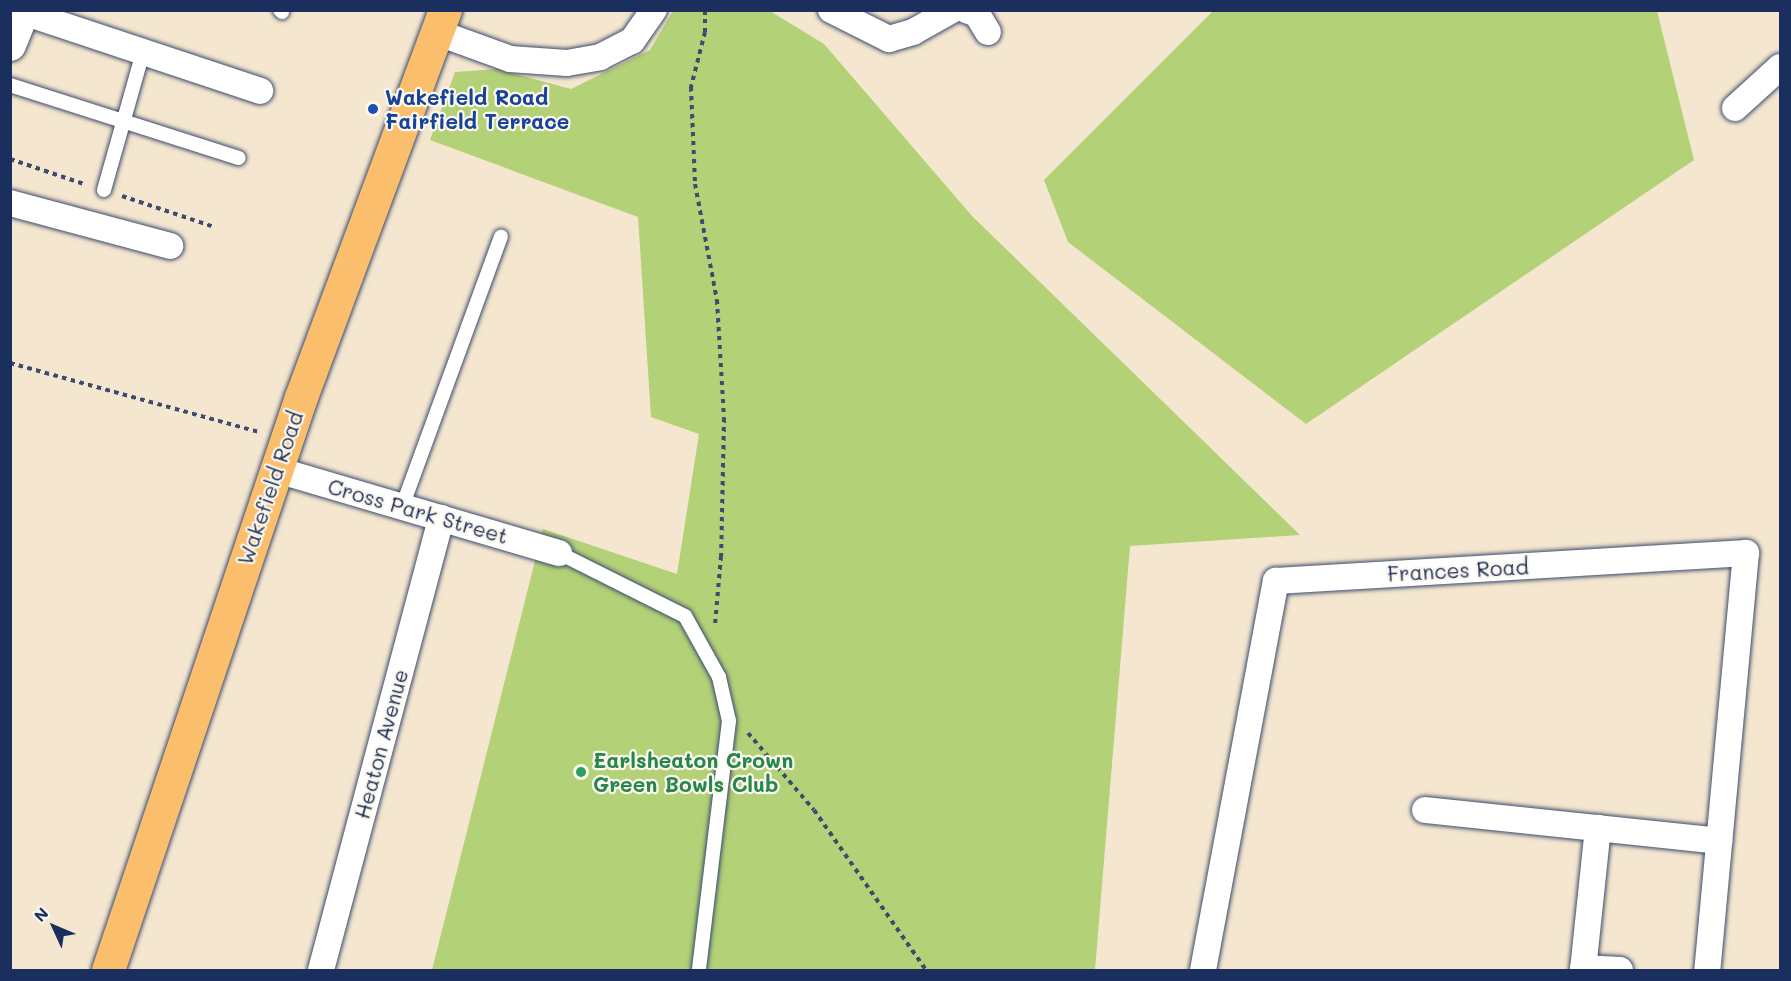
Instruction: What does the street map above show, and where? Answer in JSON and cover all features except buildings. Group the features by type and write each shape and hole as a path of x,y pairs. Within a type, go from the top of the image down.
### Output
{"highway":[{"name":"Wakefield Road","path":"108,970 282,455 441,21"}],"street":[{"path":"441,21 510,59 567,63 600,57 632,42 654,10"},
{"path":"831,10 889,39 913,32 952,10"},
{"path":"966,10 977,14 988,32"},
{"path":"10,45 24,11 260,91"},
{"path":"1735,108 1780,67"},
{"path":"10,203 170,246"},
{"name":"Cross Park Street","path":"282,455 402,507 559,553"},
{"name":"Heaton Avenue","path":"321,970 441,518"},
{"name":"Frances Road","path":"1203,970 1276,581 1746,553 1707,970"},
{"path":"1425,810 1719,841"},
{"path":"1598,828 1583,969 1620,970"}],"lane":[{"path":"104,190 143,52"},
{"path":"10,85 239,158"},
{"path":"402,507 501,237"},
{"path":"559,553 685,616 711,663 726,707 729,722 699,970"}],"path":[{"path":"705,10 705,32 691,87 694,184 717,300 724,418 721,556 711,663"},
{"path":"10,363 282,455"},
{"path":"726,707 814,810 926,970"}],"green space":[{"path":"673,11 770,11 824,44 972,216 1300,535 1130,546 1095,970 432,970 543,529 677,574 699,434 651,417 638,217 430,140 455,72 497,69 571,89 650,50"},
{"path":"1213,11 1657,11 1694,160 1306,424 1068,242 1044,180"}],"place":[{"name":"Wakefield Road Fairfield Terrace","path":"373,109"},
{"name":"Earlsheaton Crown Green Bowls Club","path":"581,772"}]}
